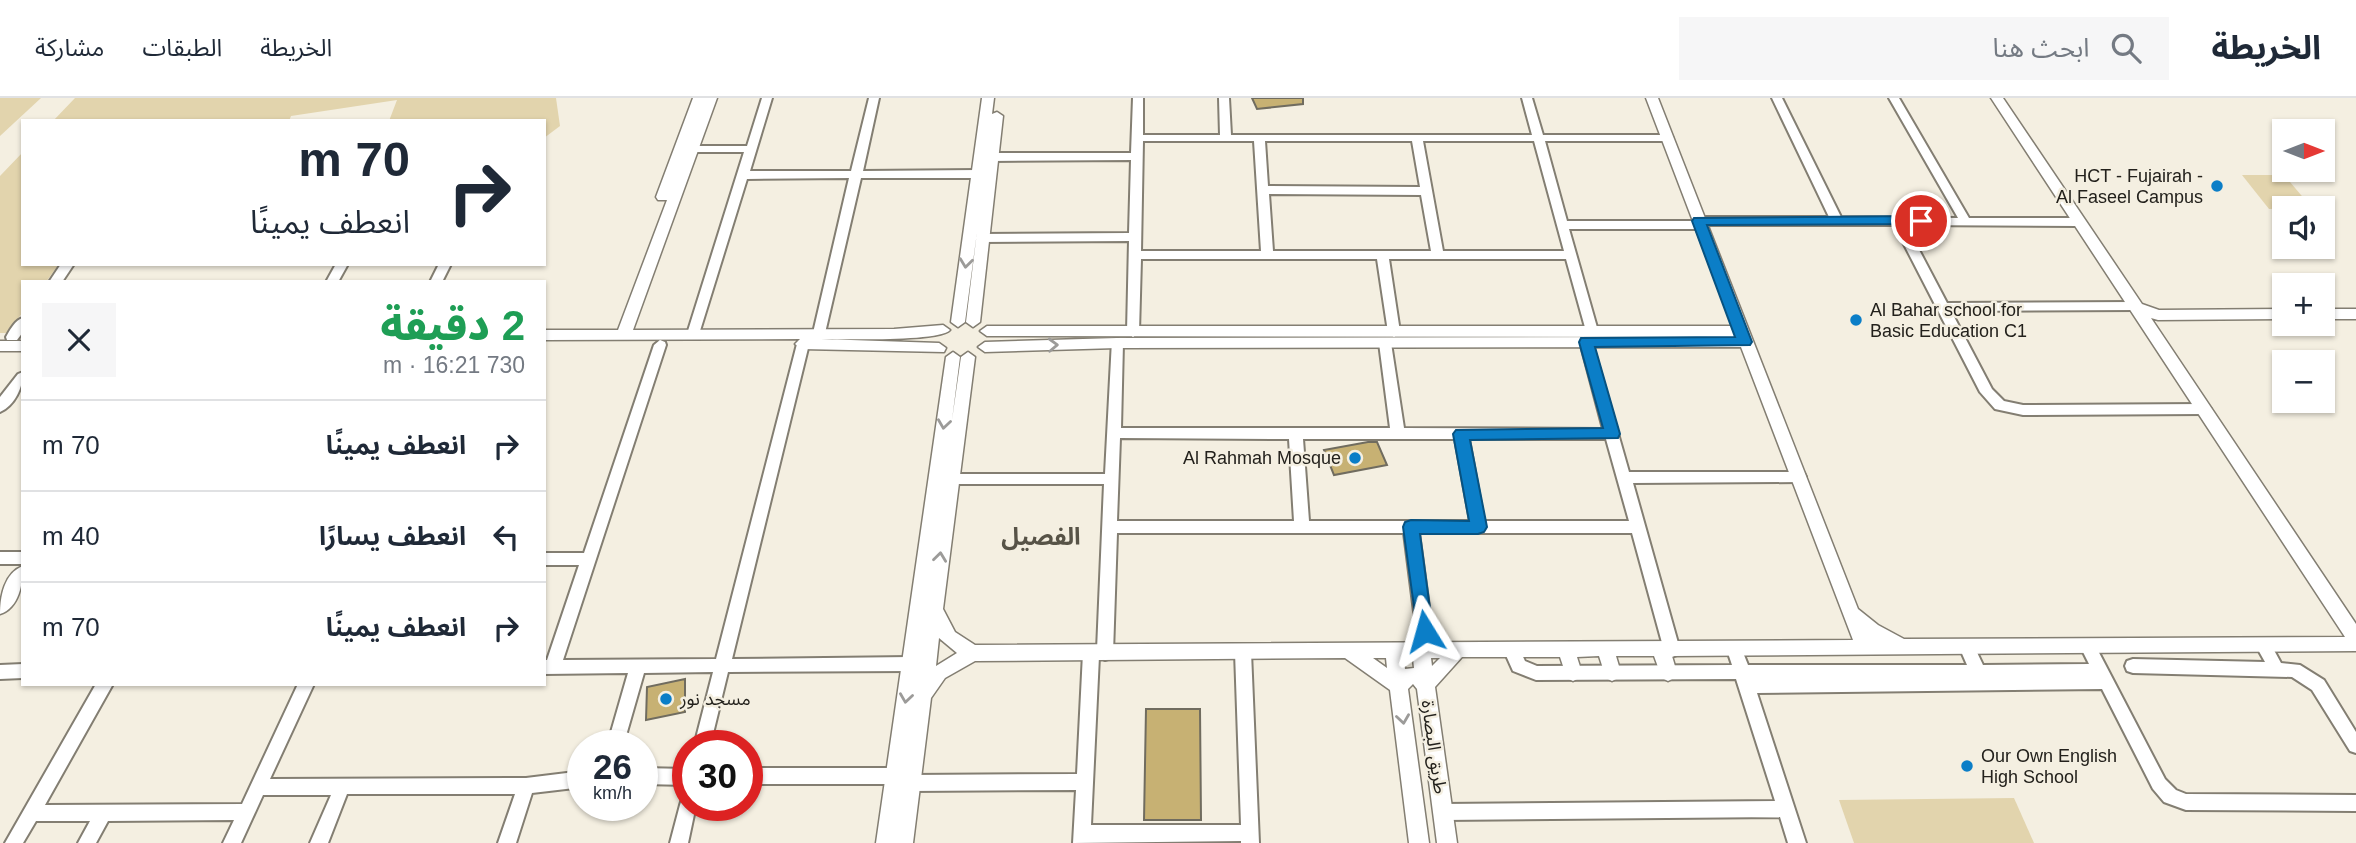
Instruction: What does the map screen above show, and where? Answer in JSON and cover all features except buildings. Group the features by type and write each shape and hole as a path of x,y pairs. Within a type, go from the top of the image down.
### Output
{"street":[{"path":"618,334 699,98"},
{"path":"635,287 693,149 711,98"},
{"path":"693,334 767,98"},
{"path":"819,333 874,98"},
{"path":"966,322 978,174 988,98"},
{"path":"966,322 981,238 999,98"},
{"path":"1133,332 1138,98"},
{"path":"1224,98 1226,139"},
{"path":"1527,98 1571,255 1612,434 1638,527 1667,650 1668,673"},
{"path":"1652,98 1865,649"},
{"path":"1777,98 1836,220"},
{"path":"1894,98 1966,222"},
{"path":"1997,98 2356,638"},
{"path":"1137,138 1667,138"},
{"path":"1259,138 1267,255"},
{"path":"1417,138 1438,255"},
{"path":"693,149 751,149"},
{"path":"991,157 1137,156"},
{"path":"743,175 978,174"},
{"path":"1262,190 1426,191"},
{"path":"1562,225 1836,220 2078,222"},
{"path":"1898,221 1994,401 2005,407 2023,410 2204,409"},
{"path":"981,238 1135,237"},
{"path":"1135,255 1571,255"},
{"path":"1382,255 1398,434"},
{"path":"1943,307 2136,307 2152,314 2272,314"},
{"path":"1713,336 1734,312"},
{"path":"2335,314 2356,314"},
{"path":"2156,338 2157,330 2172,315"},
{"path":"546,335 920,334 966,322 987,331 1389,337 1743,336"},
{"path":"11,340 21,325"},
{"path":"886,843 922,696 950,479 953,354 938,338 943,330"},
{"path":"985,347 989,339 987,331"},
{"path":"1713,336 1754,363"},
{"path":"546,345 803,344 953,354 985,347 1389,337"},
{"path":"1117,343 1110,527 1082,838 1250,838 1243,652"},
{"path":"706,730 803,344"},
{"path":"660,345 588,559 548,667 910,664"},
{"path":"903,843 903,780 910,664 953,354"},
{"path":"0,407 21,380"},
{"path":"1114,433 1612,434"},
{"path":"1296,433 1303,527"},
{"path":"1461,434 1478,527"},
{"path":"1625,478 1799,477"},
{"path":"950,479 1112,479"},
{"path":"1110,527 1638,527"},
{"path":"1411,527 1424,651"},
{"path":"0,558 21,558"},
{"path":"546,559 588,559"},
{"path":"0,607 21,576"},
{"path":"934,606 939,625 951,642 974,653 1968,649 2356,644"},
{"path":"1850,610 1872,630 1906,649"},
{"path":"1826,649 1843,645 1851,634 1850,610"},
{"path":"2264,646 2276,668"},
{"path":"2089,648 2159,784 2175,799 2186,802 2356,803"},
{"path":"1968,649 1981,677"},
{"path":"1606,650 1612,673"},
{"path":"1735,650 1797,843"},
{"name":"طريق البصارة","path":"1424,651 1425,685 1447,843"},
{"path":"1350,652 1398,686 1409,675 1417,676 1425,685 1457,651"},
{"path":"1512,651 1519,666 1530,672 1668,673 1744,679 2104,677"},
{"path":"1567,651 1573,673"},
{"name":"طريق البصارة","path":"1394,652 1419,843"},
{"path":"922,696 939,673 974,653"},
{"path":"620,730 638,666"},
{"path":"2133,666 2276,668 2303,673 2318,685 2356,746"},
{"path":"0,672 21,671"},
{"path":"15,843 104,686"},
{"path":"232,843 261,787 305,686"},
{"path":"763,776 1085,782"},
{"path":"261,787 526,786 567,781"},
{"path":"508,843 526,786"},
{"path":"319,843 342,787"},
{"path":"1443,812 1786,808"},
{"path":"32,813 247,812"},
{"path":"87,843 103,813"},
{"path":"679,843 684,821"}],"shaded area":[{"path":"0,98 41,98 0,136"},
{"path":"75,98 556,98 560,126 546,136 546,119 390,119 397,100 291,116 290,119 55,119"},
{"path":"21,154 21,266 58,266 47,280 21,280 21,315 7,333 0,333 0,176"},
{"path":"2242,175 2272,175 2272,182 2290,182 2302,196 2272,196 2272,209 2269,209"},
{"path":"2014,798 2034,843 1854,843 1839,800"}],"place":[{"name":"HCT - Fujairah - Al Faseel Campus","path":"2217,186"},
{"name":"Al Bahar school for Basic Education C1","path":"1856,320"},
{"name":"Al Rahmah Mosque","path":"1355,458"},
{"name":"مسجد نور","path":"666,699"},
{"name":"Our Own English High School","path":"1967,766"}],"district":[{"name":"الفصيل","path":"1041,537"}],"route":[{"path":"1425,631 1411,527 1478,527 1461,434 1612,434 1586,342 1745,342 1699,221 1921,221"}]}
